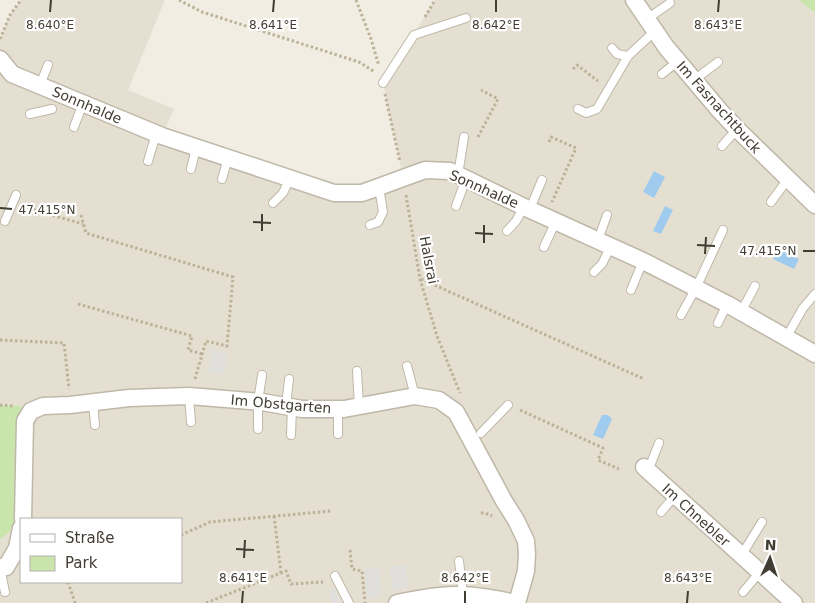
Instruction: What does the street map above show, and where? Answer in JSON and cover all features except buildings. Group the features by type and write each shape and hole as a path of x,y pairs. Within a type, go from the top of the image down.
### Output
{"street":[{"name":"Im Fasnachtbuck","path":"634,0 666,47 737,129 815,205"},
{"name":"Sonnhalde","path":"0,59 12,74 156,134 334,193 362,193 425,170 450,171 643,261 734,308 815,354"},
{"name":"Im Obstgarten","path":"23,518 26,421 31,411 43,406 70,405 129,398 190,396 258,402 302,409 338,409 415,396 439,400 456,412 526,541 526,571 517,603"},
{"name":"Im Chnebler","path":"646,469 760,572 787,601"},
{"path":"0,567 6,567 17,548 20,533"},
{"path":"397,603 423,598 463,595 481,596 517,603"}],"lane":[{"path":"578,109 586,113 597,109 628,56 670,3"},
{"path":"383,83 414,35 466,18"},
{"path":"612,48 617,54 628,56"},
{"path":"662,74 678,61"},
{"path":"694,80 718,62"},
{"path":"40,85 48,65"},
{"path":"74,127 83,103"},
{"path":"30,114 52,109"},
{"path":"722,146 737,129"},
{"path":"148,161 156,134"},
{"path":"456,206 462,177 464,141"},
{"path":"191,169 196,148"},
{"path":"222,179 228,158"},
{"path":"274,203 283,194 290,178"},
{"path":"771,202 788,179"},
{"path":"507,231 527,208 542,180"},
{"path":"370,225 378,222 383,212 379,187"},
{"path":"5,221 16,195"},
{"path":"594,272 602,264 607,215"},
{"path":"544,248 551,219"},
{"path":"681,315 696,288 722,230"},
{"path":"631,290 643,261"},
{"path":"718,322 754,286"},
{"path":"786,338 803,308 815,294"},
{"path":"407,366 415,396"},
{"path":"357,372 359,406"},
{"path":"258,429 258,402 262,375"},
{"path":"289,379 291,435"},
{"path":"190,396 191,422"},
{"path":"94,402 95,425"},
{"path":"481,433 508,405"},
{"path":"338,409 338,434"},
{"path":"646,469 660,443"},
{"path":"661,512 675,496"},
{"path":"741,556 762,522"},
{"path":"459,561 463,595"},
{"path":"0,567 5,592"},
{"path":"743,592 760,572"},
{"path":"335,576 349,603"}],"path":[{"path":"0,39 10,15 21,0"},
{"path":"179,0 202,12 359,62 370,68 383,83"},
{"name":"Halsrai","path":"356,0 371,39 383,83 403,178 420,279 437,336 461,395"},
{"path":"573,69 577,65 608,90"},
{"path":"464,141 477,140 498,99 481,90"},
{"path":"549,142 551,137 576,148 551,219"},
{"path":"12,203 84,224"},
{"path":"81,215 86,233 233,277 227,346 206,341 190,396"},
{"path":"420,279 644,379"},
{"path":"78,304 192,336 188,350 202,354"},
{"path":"0,340 64,343 70,405"},
{"path":"508,405 603,448 598,460 619,469"},
{"path":"182,535 210,522 331,511"},
{"path":"274,516 281,573"},
{"path":"350,550 352,569 362,571 366,603"},
{"path":"206,603 286,571 291,584 317,582"},
{"path":"69,583 75,603"}],"shaded area":[{"path":"21,0 165,0 128,90 174,109 162,136 334,193 403,177 383,83 435,0 799,0 815,13 815,603 0,603 0,540 20,522 20,583 182,583 182,518 23,518 20,406 0,405 0,39 10,15"},
{"path":"213,349 228,353 222,375 207,371"},
{"path":"406,565 408,586 392,591 390,566"},
{"path":"379,568 382,594 367,599 364,569"},
{"path":"336,588 340,603 332,603 329,590"}],"green space":[{"path":"799,0 815,0 815,13"},
{"path":"0,405 20,406 31,411 21,518 20,522 0,540"}],"water":[{"path":"654,171 665,177 654,198 643,192"},
{"path":"665,206 673,210 661,234 653,231"},
{"path":"778,249 799,259 794,269 773,259"},
{"path":"602,415 608,415 612,419 603,439 593,435"}]}
